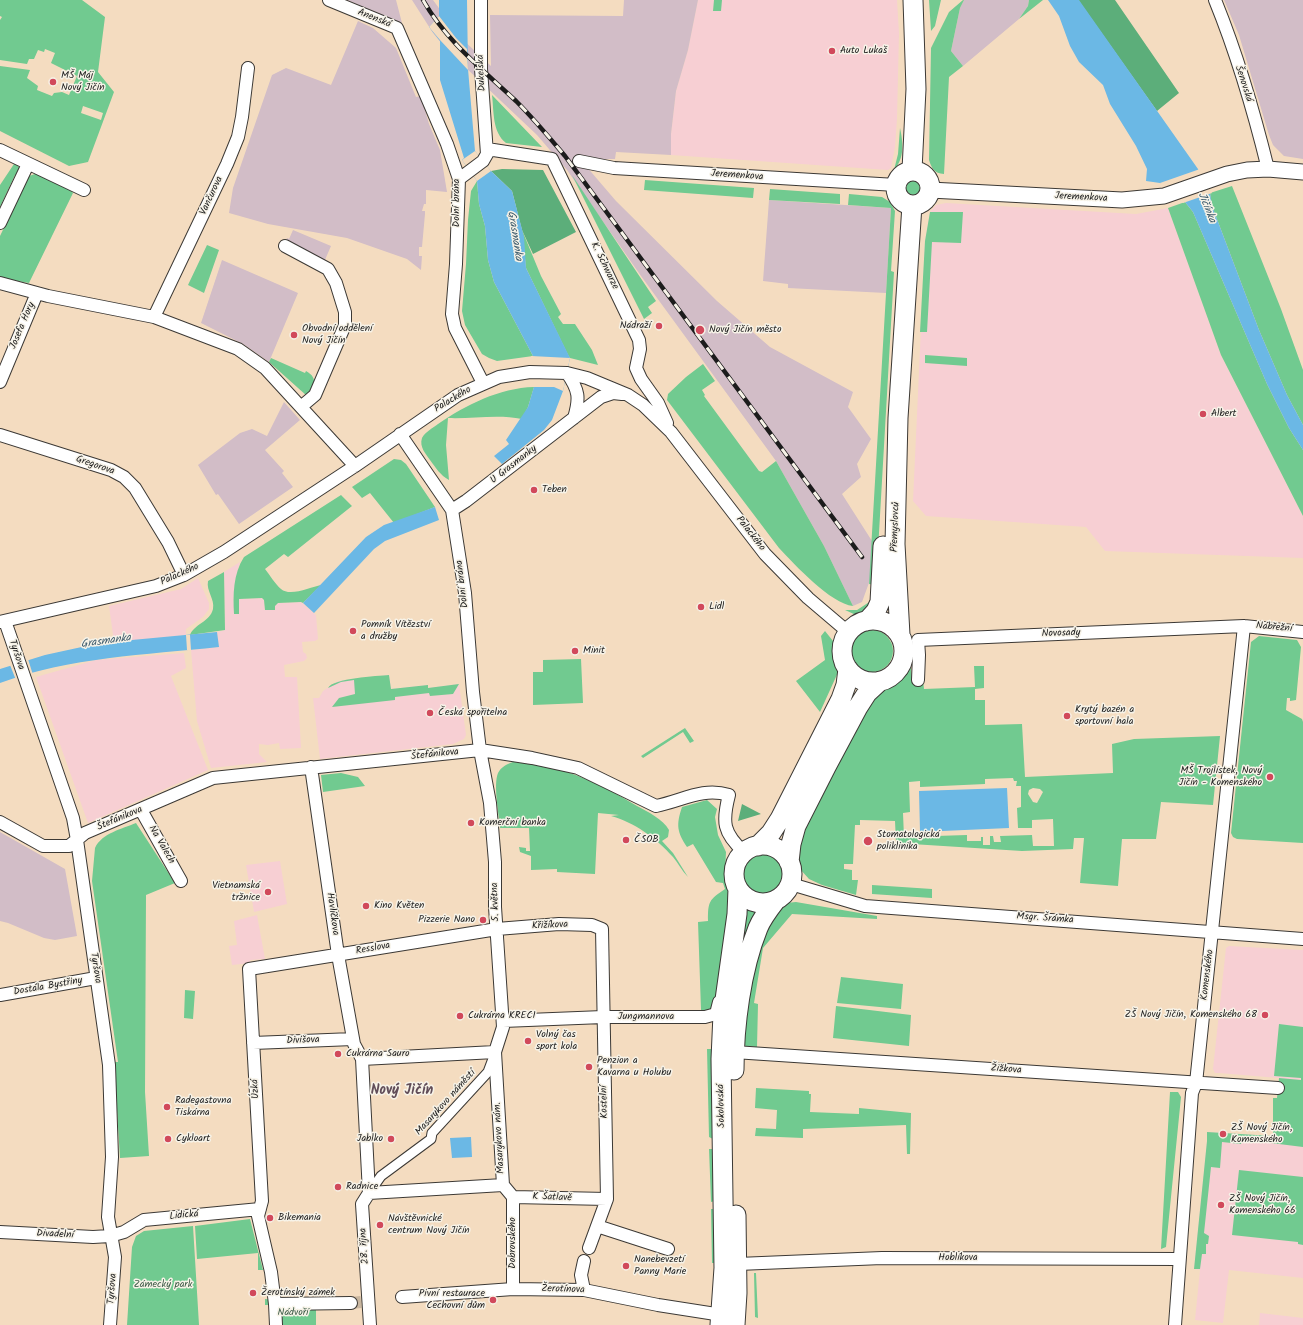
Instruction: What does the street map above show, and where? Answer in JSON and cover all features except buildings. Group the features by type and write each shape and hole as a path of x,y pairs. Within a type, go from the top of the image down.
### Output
{"main road":[{"path":"912,170 916,89 913,0"},
{"path":"912,170 926,176 930,182 930,190 924,201 912,205 905,203 899,198 896,185 902,174 912,170"},
{"name":"Přemyslovců","path":"900,635 895,558 898,418 912,205"},
{"name":"Přemyslovců","path":"867,621 876,611 880,597 886,492 898,418"},
{"path":"848,670 846,685 841,699 784,812 771,833 751,849 735,867 734,876 738,888 743,896 755,902 764,903 776,900 784,895 790,884 792,875 790,862 791,844 796,826 826,766 867,693 880,681 894,674 900,666 904,651 900,635 893,627 884,622 867,621 855,626 848,632 843,641 843,661 848,670 864,681 880,681"},
{"path":"751,849 766,845 778,850 790,862"},
{"name":"Sokolovská","path":"725,1322 721,1059 724,1001 733,944 738,888"},
{"name":"Sokolovská","path":"725,1322 738,1264 734,1119 734,1052 742,994 753,943 758,927 776,900"}],"street":[{"name":"Anenská","path":"329,0 397,28"},
{"name":"Dukelská","path":"481,0 481,69 487,147"},
{"name":"Šenovská","path":"1215,0 1224,22 1252,111 1268,169"},
{"name":"Dolní brána","path":"397,28 447,144 459,179 456,264 452,314 455,328 483,383"},
{"name":"Vančurova","path":"154,317 227,164 238,137 248,68"},
{"path":"459,179 483,161 487,154 487,147"},
{"name":"K. Schwarze","path":"487,147 552,159 640,340 640,349 636,368 641,379 658,403 671,432"},
{"path":"0,150 84,190"},
{"name":"Jeremenkova","path":"579,161 614,168 896,185"},
{"path":"0,223 23,162"},
{"name":"Jeremenkova","path":"930,190 1122,200 1164,196 1227,174 1248,170 1268,169 1303,172"},
{"path":"286,246 328,269 336,283 345,312 345,325 315,395 302,406"},
{"path":"0,283 37,293 154,317 238,349 266,368 355,466"},
{"name":"Josefa Hory","path":"0,382 37,293"},
{"name":"Palackého","path":"2,622 156,586 184,575 224,552 355,466 458,395 483,383 504,376 530,372 567,373 587,378 628,395 643,405 671,432 765,554 808,598 848,632"},
{"path":"567,373 576,386 579,402 574,418"},
{"name":"U Grasmanky","path":"452,510 466,501 601,397 613,394 628,395"},
{"name":"Dolní brána","path":"400,434 452,510 465,593 468,645 480,750"},
{"name":"Gregorova","path":"0,436 111,470 124,477 135,488 168,542 184,575"},
{"name":"Tyršova","path":"2,622 25,681 74,818 109,1065 112,1157 108,1217 110,1236 115,1257 110,1325"},
{"name":"Nábřežní","path":"1244,626 1303,632"},
{"name":"Novosady","path":"918,680 918,640 1244,626"},
{"name":"Komenského","path":"1175,1325 1192,1093 1196,1083 1213,932 1244,626"},
{"name":"Štefánikova","path":"0,822 43,846 69,846 85,833 213,778 480,750 532,758 578,768 656,806 703,792 716,791 729,795 725,813 725,826 737,845 751,849"},
{"name":"5. května","path":"480,750 490,803 495,862 497,929 504,1027 495,1052"},
{"name":"Havlíčkova","path":"311,767 338,955 353,1039 362,1059"},
{"name":"Na Valech","path":"140,810 181,881"},
{"name":"Msgr. Šrámka","path":"790,884 865,906 1303,939"},
{"name":"Křižíkova","path":"497,929 559,924 592,925 602,929"},
{"name":"Resslova","path":"249,969 497,929"},
{"name":"Kostelní","path":"588,1248 607,1200 602,929"},
{"name":"Jungmannova","path":"503,1021 603,1017 705,1018 714,1016 718,1011 723,974 733,944"},
{"name":"Úzká","path":"249,969 262,1201 260,1209"},
{"name":"Dostála Bystřiny","path":"0,995 96,978"},
{"name":"Divišova","path":"254,1043 353,1039"},
{"path":"369,1192 362,1059 495,1052"},
{"name":"Masarykovo nám.","path":"369,1192 503,1185 495,1052"},
{"name":"Masarykovo náměstí","path":"369,1192 381,1176 431,1139 432,1133 488,1072 495,1052"},
{"name":"Žižkova","path":"734,1052 1278,1088"},
{"path":"503,1185 513,1197"},
{"name":"28. října","path":"369,1192 362,1204 360,1302 370,1325"},
{"name":"K Šatlavě","path":"513,1197 607,1200"},
{"name":"Dobrovského","path":"513,1197 513,1289"},
{"path":"260,1209 258,1216 271,1272 276,1325"},
{"name":"Lidická","path":"110,1236 124,1232 144,1220 260,1209"},
{"path":"597,1226 668,1249"},
{"name":"Divadelní","path":"0,1232 93,1237 110,1236"},
{"name":"Hoblíkova","path":"738,1264 882,1258 1179,1259"},
{"path":"584,1261 581,1275 584,1290"},
{"name":"Žerotínova","path":"402,1297 513,1289 584,1290 725,1322"},
{"path":"275,1304 360,1302"}],"shaded area":[{"path":"347,0 396,0 402,23 377,13"},
{"path":"412,0 433,0 460,37 491,66 490,15 623,16 624,0 698,0 688,50 676,91 671,134 671,155 616,152 615,159 580,159 616,201 717,301 770,347 853,392 848,407 871,439 857,464 861,477 842,494 872,541 870,580 862,602 853,606 824,546 776,461 641,276 567,170 537,135 447,50 433,33"},
{"path":"698,0 897,0 899,33 897,119 895,147 891,168 888,170 671,155 671,134 676,91 688,50"},
{"path":"964,0 1029,0 1028,6 1019,19 963,66 951,51 960,8"},
{"path":"1224,0 1303,0 1303,159 1284,156 1273,145 1239,35"},
{"path":"358,21 373,28 396,48 416,97 421,96 429,124 440,150 447,192 426,190 426,204 424,204 422,211 425,211 425,214 422,247 419,247 419,256 422,256 421,270 407,259 347,238 268,224 229,213 233,188 272,75 286,68 331,85"},
{"path":"769,200 891,208 886,293 788,288 788,284 763,281"},
{"path":"946,203 1136,214 1168,208 1221,355 1303,516 1303,558 1105,551 1086,527 926,516 913,501 925,241 930,212 936,205"},
{"path":"293,230 331,246 321,269 281,251 287,238 289,239"},
{"path":"222,260 298,293 269,362 243,344 201,323"},
{"path":"284,402 300,420 265,450 284,471 282,473 293,487 239,524 218,494 216,495 198,465 240,433 252,429 267,436"},
{"path":"240,562 235,583 239,599 262,598 264,600 265,610 278,603 301,602 316,615 318,639 315,641 302,642 303,652 306,654 307,658 304,661 284,665 285,677 297,677 301,748 280,749 279,743 268,745 259,744 259,754 267,762 211,768 197,721 191,650 219,647 217,632 225,630 224,572"},
{"path":"198,578 209,603 209,609 203,617 186,629 186,635 114,642 109,606 181,589"},
{"path":"184,653 186,668 171,676 208,770 88,823 36,677 96,660"},
{"path":"389,675 391,689 428,685 428,688 459,684 466,735 464,739 453,744 320,759 313,698 319,698 323,691 338,681"},
{"path":"0,832 65,869 77,936 55,940 44,938 0,921"},
{"name":"Vietnamská tržnice","path":"280,861 287,904 254,912 246,865"},
{"path":"257,915 265,959 250,960 251,963 232,965 229,946 237,945 234,921"},
{"name":"ZŠ Nový Jičín, Komenského","path":"1229,946 1303,950 1303,1278 1229,1270 1223,1323 1195,1320 1200,1270 1194,1269 1207,1132 1273,1136 1273,1098 1277,1098 1279,1078 1215,1073 1213,1069 1226,948"},
{"path":"1260,1313 1303,1318 1303,1325 1259,1325"}],"green space":[{"name":"MŠ Máj Nový Jičín","path":"0,0 82,0 105,17 98,72 114,92 88,162 69,166 0,131 0,66 30,70 27,78 38,86 37,90 52,96 54,93 62,92 69,95 77,76 51,63 55,53 45,49 44,52 38,50 34,59 29,59 27,64 0,60 0,20 2,17 0,16","holes":["83,106 103,113 101,120 81,113"]},
{"path":"714,0 722,0 721,11 713,11"},
{"path":"929,0 941,0 935,26 931,31"},
{"path":"963,0 951,51 963,66 949,77 944,174 938,173 934,170 929,160 931,48 949,12"},
{"path":"1029,0 1043,0 1019,19 1028,6"},
{"path":"1078,0 1115,0 1179,93 1157,111"},
{"path":"492,95 542,147 506,143 501,138 494,121"},
{"path":"900,128 902,155 894,170 898,154"},
{"path":"16,161 20,170 18,176 15,175 0,207 0,185"},
{"path":"502,169 543,170 576,232 533,254 522,230 512,191 491,171"},
{"path":"38,173 70,189 73,193 29,283 0,278 0,236 29,176"},
{"path":"572,175 656,301 648,307 652,313 644,319"},
{"path":"645,180 754,188 753,198 644,190"},
{"path":"477,181 479,204 485,226 488,260 494,282 533,356 497,361 489,358 482,354 465,325 462,311 468,220 471,191"},
{"path":"910,181 916,181 920,185 920,191 916,195 910,195 906,191 906,185"},
{"path":"1232,186 1281,309 1303,370 1303,425 1287,395 1259,330 1212,206 1210,193"},
{"path":"770,189 840,194 840,204 769,200"},
{"path":"849,194 882,197 890,202 895,211 891,271 894,272 876,585 869,584 891,208 848,205"},
{"path":"1185,202 1193,212 1267,384 1289,428 1303,450 1303,516 1221,355 1168,208"},
{"path":"930,212 963,212 961,243 932,242 927,332 920,332 925,241"},
{"path":"522,230 541,276 561,314 558,317 563,324 575,324 592,350 598,365 570,358 568,355 526,268"},
{"path":"207,245 219,250 204,293 188,285"},
{"path":"925,355 967,358 967,366 925,363"},
{"path":"271,358 305,373 306,371 312,375 315,385 307,396 269,362"},
{"path":"703,364 715,381 702,390 705,395 704,396 759,471 762,472 776,461 824,546 853,606 844,604 824,591 803,573 779,548 667,400 668,394"},
{"path":"534,387 528,407 522,419 504,417 448,418 446,445 449,480 438,471 425,453 421,444 423,436 429,430 460,410 483,399 508,391"},
{"path":"394,459 401,460 406,464 435,507 394,523 370,493 362,498 352,487"},
{"path":"341,495 352,506 288,557 284,554 265,569 277,585 285,591 301,591 321,585 303,603 278,603 275,606 275,610 265,610 264,600 262,598 239,599 239,614 234,614 236,577 244,557"},
{"path":"224,572 225,630 190,635 195,628 209,617 213,609 213,602 208,588 208,581"},
{"path":"874,599 863,615 856,615 845,610 857,610"},
{"path":"868,630 876,630 884,633 890,639 893,651 890,663 884,669 876,672 868,672 860,669 854,663 851,655 851,647 854,639 860,633"},
{"path":"825,631 833,641 840,668 820,712 796,681 825,660 821,636"},
{"name":"MŠ Trojlístek, Nový Jičín - Komenského","path":"1259,636 1297,640 1301,647 1296,700 1290,701 1290,698 1287,698 1286,710 1302,719 1303,722 1303,843 1237,839 1233,837 1231,833 1251,642"},
{"path":"909,646 912,681 923,680 924,689 975,687 974,666 984,666 984,688 975,689 975,700 985,700 985,725 1022,724 1025,777 1113,773 1112,744 1134,739 1220,736 1213,805 1161,802 1156,839 1122,839 1118,886 1080,883 1084,838 1074,838 1073,849 1022,851 896,843 895,821 860,820 860,825 855,825 853,864 844,864 844,869 852,870 852,880 858,880 856,895 822,885 809,879 800,869 795,847 843,742 882,687 903,672 909,657","holes":["1013,778 1014,781 1017,781 1016,786 1021,786 1021,807 1017,808 1018,828 1032,828 1032,820 1053,819 1054,846 1033,846 1032,835 1000,836 1001,842 994,842 993,836 990,836 990,845 983,845 983,837 981,837 981,841 967,841 967,835 904,837 903,813 910,812 909,782 920,781 920,787 985,784 985,779","1033,788 1040,789 1043,792 1037,803 1033,802 1028,794 1029,790"]},
{"path":"581,659 583,703 533,705 533,672 543,672 543,660"},
{"path":"389,675 391,689 428,685 428,688 459,684 453,694 430,696 429,693 395,697 395,700 332,707 339,698 355,694 354,680 341,682 328,688 332,685 338,682 356,678"},
{"path":"685,728 694,741 690,743 683,732 643,758 641,756"},
{"path":"513,762 546,766 578,776 593,782 655,816 663,822 669,830 668,837 662,841 673,853 688,877 667,850 645,832 628,822 611,816 619,815 598,813 595,874 557,872 557,869 531,870 531,856 520,852 519,847 526,848 526,851 530,851 529,828 500,828 496,792 497,778 501,769"},
{"path":"341,773 358,777 365,786 323,792 321,775"},
{"path":"707,800 717,809 715,817 718,835 726,852 725,873 730,887 731,905 714,1009 704,1013 701,1010 698,922 708,921 708,909 710,902 725,889 723,883 716,882 693,844 687,847 679,832 678,824 682,807"},
{"path":"742,804 761,814 738,821"},
{"path":"136,823 175,883 146,895 145,1092 149,1156 120,1158 114,1062 118,1062 92,881 95,848 98,843 107,835"},
{"path":"763,851 776,855 782,861 786,874 782,887 776,893 763,897 750,893 744,887 740,874 744,861 750,855"},
{"path":"872,885 932,889 932,898 872,894"},
{"path":"796,902 877,916 877,919 792,914 763,948 754,1003 758,1004 757,1047 746,1046 741,1043 754,956 775,910 786,903"},
{"path":"745,905 758,910 743,941 742,940"},
{"path":"841,977 903,984 901,1009 837,1003"},
{"path":"185,990 195,991 193,1019 184,1018"},
{"path":"836,1006 911,1015 909,1046 833,1038"},
{"path":"1279,1024 1303,1027 1303,1147 1263,1142 1264,1139 1262,1138 1261,1142 1242,1140 1241,1144 1222,1142 1220,1168 1211,1167 1204,1233 1209,1236 1208,1244 1206,1244 1206,1254 1202,1254 1200,1269 1194,1269 1207,1132 1273,1136 1273,1098 1277,1098 1279,1078 1301,1080 1301,1078 1274,1076"},
{"path":"707,1049 712,1049 713,1139 709,1137"},
{"path":"756,1088 809,1091 809,1094 811,1094 810,1112 859,1114 859,1108 911,1113 910,1154 907,1154 906,1125 803,1129 803,1138 755,1136 756,1128 776,1129 777,1110 755,1108"},
{"path":"1170,1092 1178,1092 1181,1097 1166,1247 1161,1249"},
{"path":"709,1149 713,1149 715,1201 711,1202"},
{"path":"1239,1170 1303,1177 1303,1245 1298,1244 1298,1242 1232,1235"},
{"path":"711,1209 715,1209 716,1263 712,1263"},
{"path":"250,1219 263,1270 258,1270 258,1253 197,1259 195,1226"},
{"name":"Zámecký park","path":"193,1226 199,1325 127,1325 132,1247 136,1236 144,1231"},
{"path":"754,1273 756,1273 758,1318 755,1317"},
{"name":"Nádvoří","path":"265,1299 351,1307 316,1310 316,1325 271,1325 269,1305 265,1305"}],"water":[{"name":"Grasmanka","path":"439,0 467,0 468,69 475,151 491,171 512,191 524,237 526,268 570,358 563,391 552,420 544,430 502,464 494,456 509,444 506,440 528,407 536,380 533,356 494,282 488,260 485,226 479,204 477,181 462,160 464,158 440,80 440,41 429,27 439,16"},
{"name":"Jičínka","path":"1048,0 1079,0 1198,169 1210,193 1212,206 1259,330 1287,395 1303,425 1303,450 1289,428 1267,384 1193,212 1185,202 1160,183 1146,181 1147,169 1136,146 1110,104 1103,85 1079,62 1070,46 1059,16"},
{"path":"435,507 439,520 385,541 374,549 314,613 303,603 366,537 384,525"},
{"path":"217,632 219,647 81,662 26,674 0,683 0,669 45,655 100,643"},
{"path":"1007,788 1009,828 920,832 919,791"},
{"path":"471,1137 472,1157 452,1158 450,1138"}],"pier":[{"path":"439,16 456,38 467,49 468,70 429,27"},
{"path":"475,151 491,171 477,181 462,160"},
{"path":"1200,169 1212,193 1183,203 1161,186 1160,183"},
{"path":"531,356 570,358 563,391 554,387 532,387 534,373"},
{"path":"186,635 190,635 191,650 187,650"},
{"path":"28,659 33,675 16,680 10,665"}],"tunnel":[{"path":"351,1303 361,1302"}],"railway":[{"path":"423,0 442,29 465,54 522,107 565,156 862,557"}],"place":[{"name":"Auto Lukaš","path":"832,51"},
{"name":"MŠ Máj Nový Jičín","path":"53,82"},
{"name":"Nádraží","path":"659,326"},
{"name":"Nový Jičín město","path":"700,330"},
{"name":"Obvodní oddělení Nový Jičín","path":"294,335"},
{"name":"Albert","path":"1203,414"},
{"name":"Teben","path":"534,490"},
{"name":"Lidl","path":"701,607"},
{"name":"Pomník Vítězství a družby","path":"353,631"},
{"name":"Minit","path":"575,651"},
{"name":"Česká spořitelna","path":"430,713"},
{"name":"Krytý bazén a sportovní hala","path":"1067,716"},
{"name":"MŠ Trojlístek, Nový Jičín - Komenského","path":"1270,777"},
{"name":"Komerční banka","path":"471,823"},
{"name":"ČSOB","path":"626,840"},
{"name":"Stomatologická poliklinika","path":"868,841"},
{"name":"Vietnamská tržnice","path":"268,892"},
{"name":"Kino Květen","path":"366,906"},
{"name":"Pizzerie Nano","path":"483,920"},
{"name":"ZŠ Nový Jičín, Komenského 68","path":"1265,1015"},
{"name":"Cukrárna KRECI","path":"460,1016"},
{"name":"Volný čas sport kola","path":"528,1041"},
{"name":"Cukrárna Sauro","path":"338,1054"},
{"name":"Penzion a Kavarna u Holubu","path":"589,1067"},
{"name":"Radegastovna Tiskárna","path":"167,1107"},
{"name":"ZŠ Nový Jičín, Komenského","path":"1223,1134"},
{"name":"Cykloart","path":"168,1139"},
{"name":"Jablko","path":"391,1139"},
{"name":"Radnice","path":"338,1187"},
{"name":"ZŠ Nový Jičín, Komenského 66","path":"1221,1205"},
{"name":"Bikemania","path":"270,1218"},
{"name":"Návštěvnické centrum Nový Jičín","path":"380,1225"},
{"name":"Nanebevzetí Panny Marie","path":"626,1266"},
{"name":"Žerotínský zámek","path":"253,1293"},
{"name":"Pivní restaurace Cechovní dům","path":"493,1300"}],"district":[{"name":"Nový Jičín","path":"402,1092"}]}
